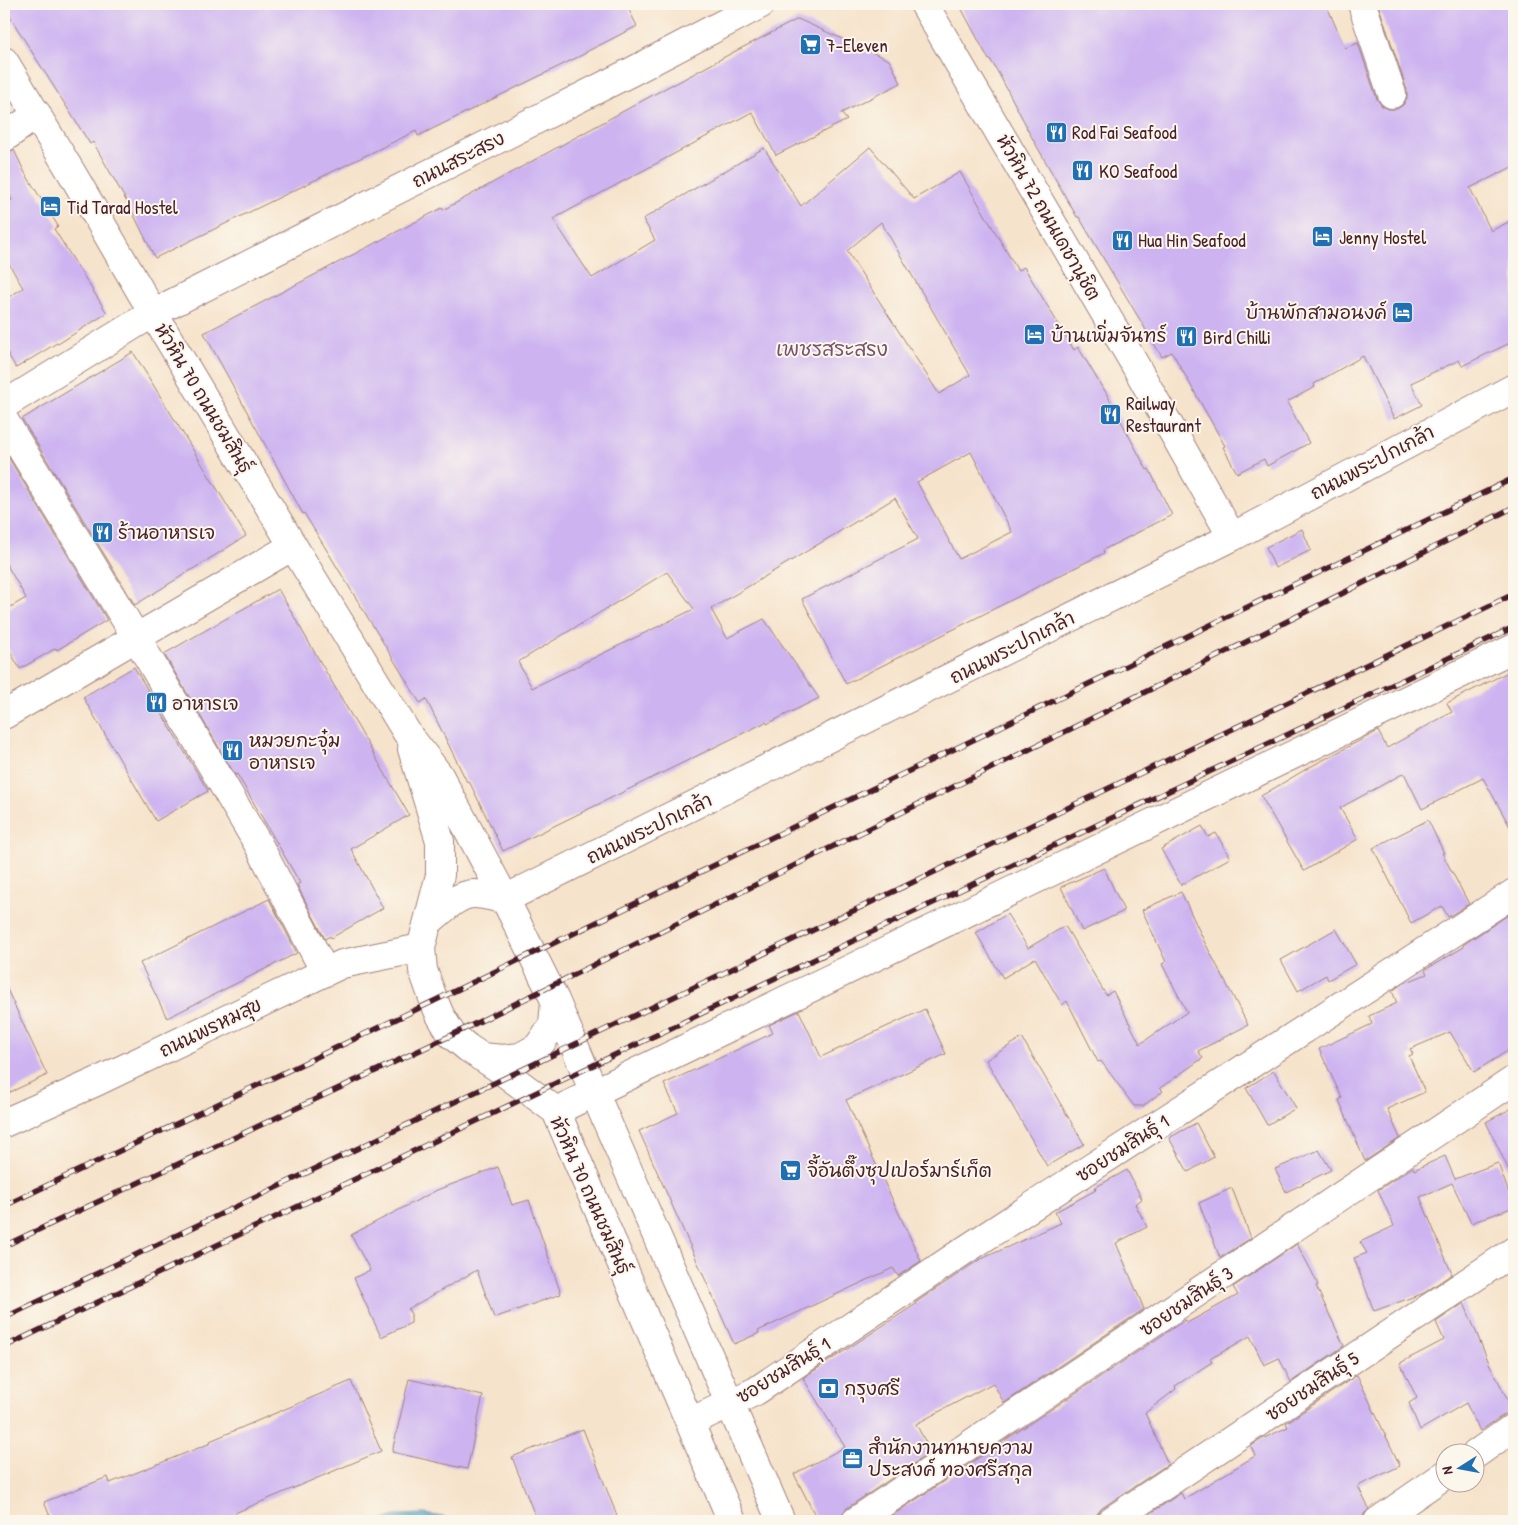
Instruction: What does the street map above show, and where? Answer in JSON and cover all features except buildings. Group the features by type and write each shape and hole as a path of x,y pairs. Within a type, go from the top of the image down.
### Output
{"street":[{"name":"ถนนสระสรง","path":"4,405 153,313 631,72 761,4"},
{"name":"หัวหิน 72 ถนนเดชานุชิต","path":"924,4 1134,363 1232,536"},
{"path":"1362,4 1392,94"},
{"name":"หัวหิน 70 ถนนชมสินธุ์","path":"4,61 293,546 407,733 439,775 505,899 555,1000 781,1521"},
{"path":"4,138 36,114"},
{"name":"ถนนพระปกเกล้า","path":"505,899 1232,536 1514,388"},
{"path":"4,420 136,637 258,844 325,972"},
{"path":"4,715 293,546"},
{"path":"556,1110 1514,648"},
{"name":"หัวหิน 70 ถนนชมสินธุ์","path":"407,733 440,841 440,876 421,948 424,970 440,1015 452,1035 556,1110 732,1521"},
{"name":"ซอยชมสินธุ์ 1","path":"690,1422 756,1391 962,1252 1514,893"},
{"path":"428,922 454,901 473,894 505,899"},
{"name":"ถนนพรหมสุข","path":"4,1123 342,964 421,948"},
{"path":"481,1057 503,1059 520,1057 538,1047 554,1025 555,1000"},
{"name":"ซอยชมสินธุ์ 3","path":"856,1521 1514,1080"},
{"name":"ซอยชมสินธุ์ 5","path":"1110,1521 1514,1251"},
{"path":"1486,1447 1514,1427"},
{"path":"1378,1521 1436,1481"}],"water":[{"path":"424,1514 455,1521 379,1521 399,1515"}],"railway":[{"path":"4,1206 434,1001 1514,478"},
{"path":"4,1246 452,1035 1234,648 1514,507"},
{"path":"4,1318 1514,594"},
{"path":"4,1347 1514,627"}],"place":[{"name":"7-Eleven","path":"810,45"},
{"name":"Rod Fai Seafood","path":"1056,132"},
{"name":"KO Seafood","path":"1083,171"},
{"name":"Tid Tarad Hostel","path":"51,207"},
{"name":"Jenny Hostel","path":"1323,237"},
{"name":"Hua Hin Seafood","path":"1122,240"},
{"name":"บ้านพักสามอนงค์","path":"1403,312"},
{"name":"บ้านเพิ่มจันทร์","path":"1035,335"},
{"name":"Bird Chilli","path":"1187,337"},
{"name":"Railway Restaurant","path":"1110,414"},
{"name":"ร้านอาหารเจ","path":"102,532"},
{"name":"อาหารเจ","path":"156,703"},
{"name":"หมวยกะจุ๋ม อาหารเจ","path":"233,751"},
{"name":"จี้อันตึ๊งซุปเปอร์มาร์เก็ต","path":"791,1170"},
{"name":"กรุงศรี","path":"828,1388"},
{"name":"สำนักงานทนายความ ประสงค์ ทองศรีสกุล","path":"852,1458"}],"district":[{"name":"เพชรสระสรง","path":"832,349"}]}
